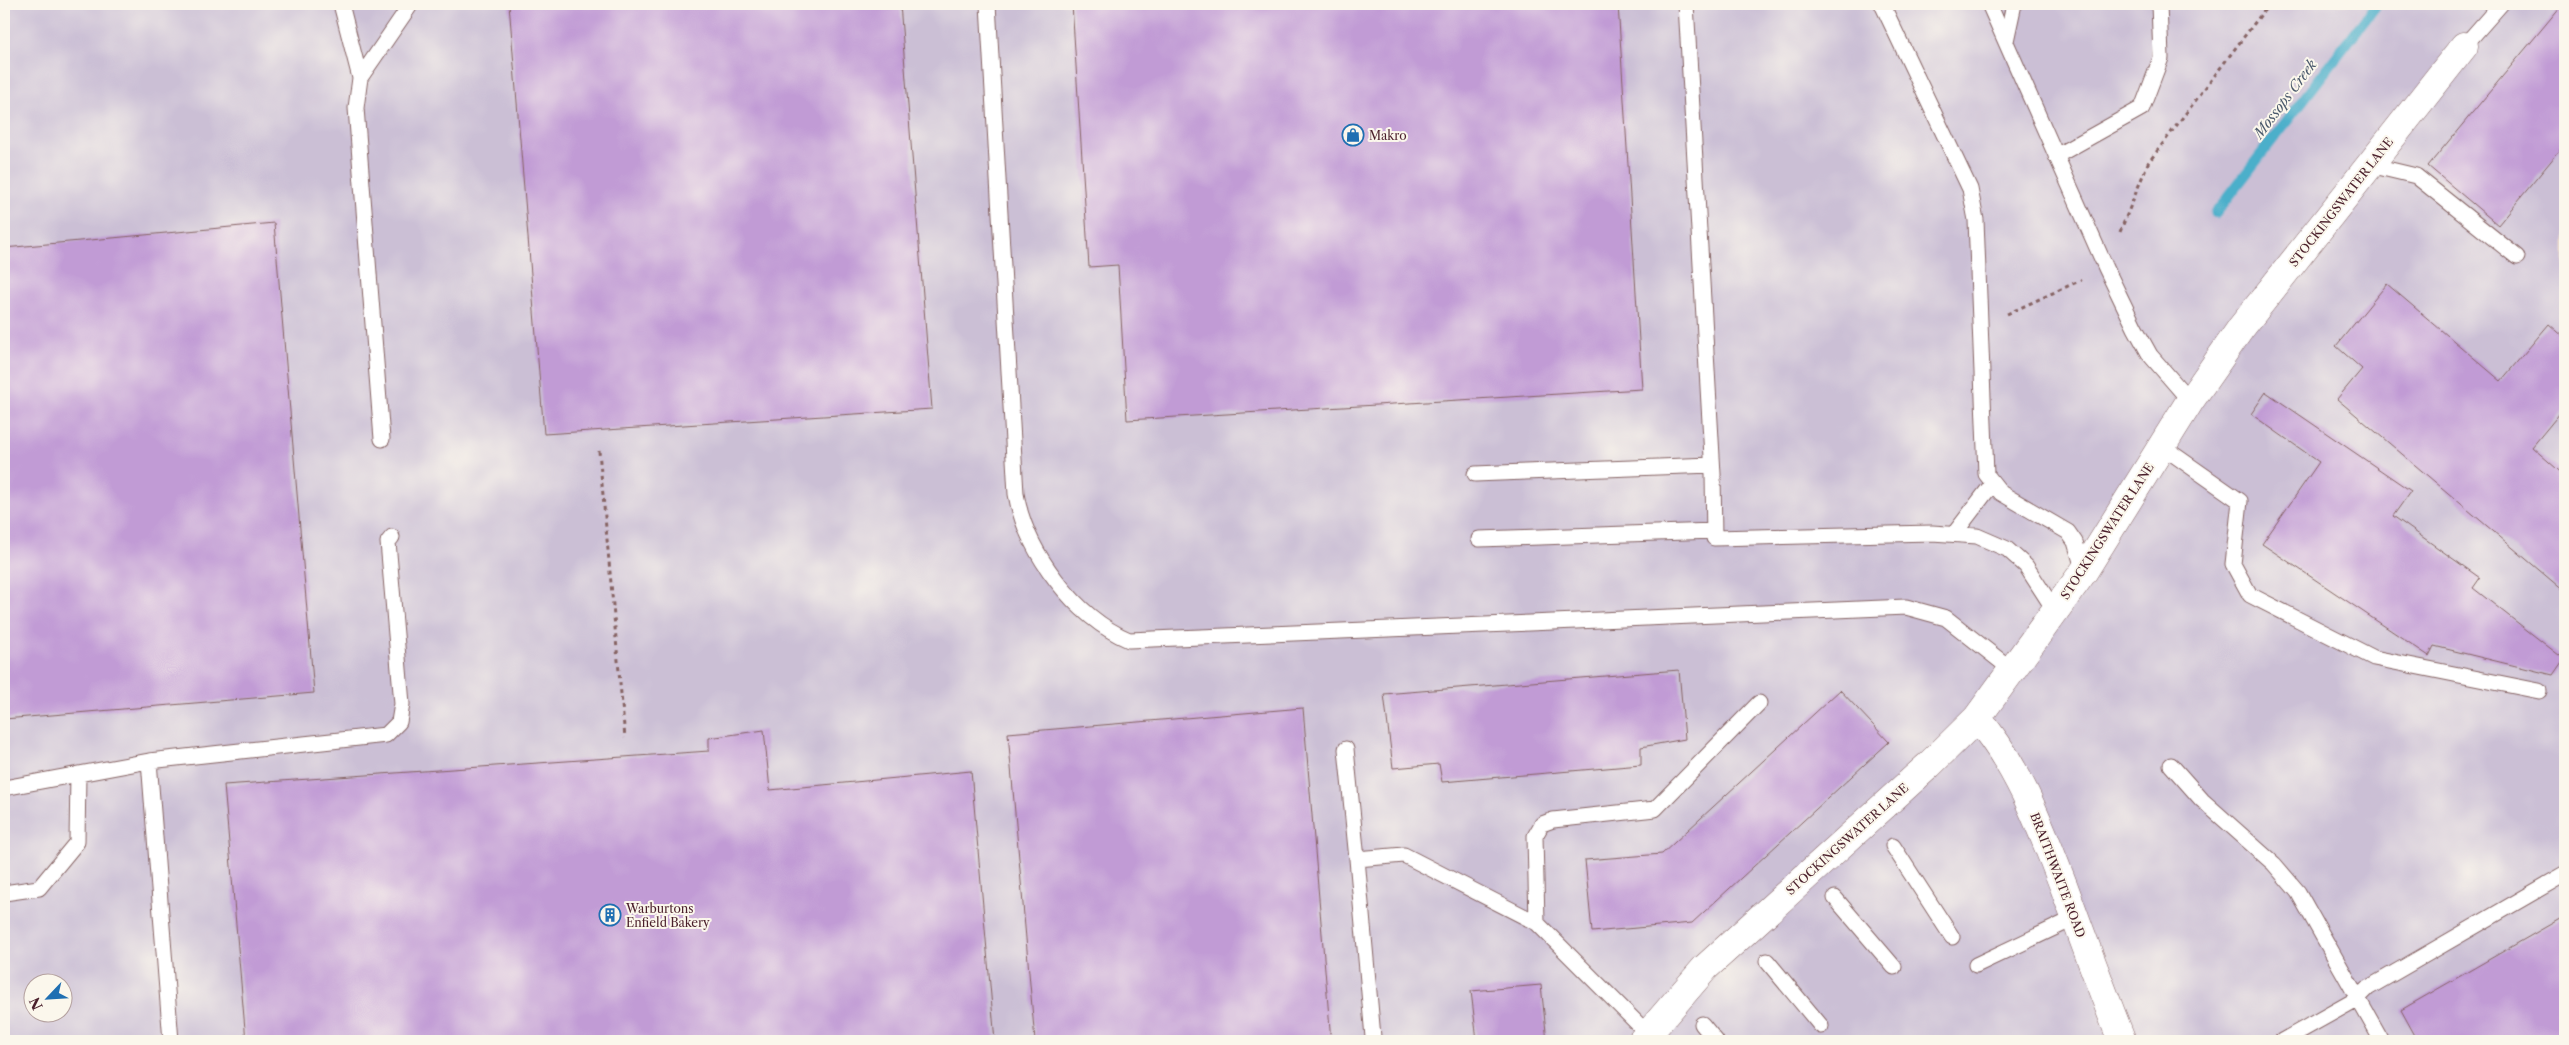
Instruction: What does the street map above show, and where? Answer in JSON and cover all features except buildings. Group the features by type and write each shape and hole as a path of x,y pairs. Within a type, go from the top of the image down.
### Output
{"street":[{"name":"STOCKINGSWATER LANE","path":"1645,1038 1705,968 1929,765 1977,718 2084,571 2190,401 2241,328 2464,46"},
{"name":"BRAITHWAITE ROAD","path":"1977,718 1992,736 2018,777 2041,826 2122,1041"}],"lane":[{"path":"341,4 360,78 356,108 382,439"},
{"path":"360,78 411,4"},
{"path":"988,4 1015,484 1020,516 1026,533 1061,587 1097,623 1129,640 1906,607 1946,618 2012,670"},
{"path":"1686,4 1712,465 1714,538 1954,534 1977,536 2007,549 2026,566 2055,611"},
{"path":"1882,4 1970,189 1976,220 1984,462 1986,474 2001,493 2068,532 2075,542 2084,571"},
{"path":"1989,4 2106,268 2150,355 2190,401"},
{"path":"2006,41 2014,4"},
{"path":"2056,156 2142,108 2161,58 2159,4"},
{"path":"2464,46 2501,4"},
{"path":"2370,165 2416,176 2517,257"},
{"path":"2163,447 2240,501 2233,564 2250,595 2374,658 2539,691"},
{"path":"1474,474 1712,465"},
{"path":"1954,534 1993,484"},
{"path":"1479,539 1714,531"},
{"path":"4,788 149,760 386,735 399,722 402,704 388,542 392,537"},
{"path":"1537,923 1535,836 1542,824 1554,820 1655,809 1759,703"},
{"path":"1346,749 1373,1037"},
{"path":"149,760 171,1041"},
{"path":"2171,765 2202,800 2274,864 2298,892 2382,1041"},
{"path":"4,893 39,888 77,842 78,774"},
{"path":"1893,846 1952,937"},
{"path":"1357,859 1404,855 1537,923 1645,1038"},
{"path":"2282,1041 2357,999 2368,988 2565,874"},
{"path":"1835,898 1894,967"},
{"path":"1976,965 2075,918"},
{"path":"1767,961 1821,1026"},
{"path":"1702,1024 1716,1041"}],"path":[{"path":"1980,327 2106,268 2148,163 2269,4"},
{"path":"600,451 625,738"}],"shaded area":[{"path":"4,4 2565,4 2565,1041 4,1041"}],"waterway":[{"name":"Mossops Creek","path":"2216,213 2377,4"}],"place":[{"name":"Makro","path":"1353,135"},
{"name":"Warburtons Enfield Bakery","path":"610,915"}]}
